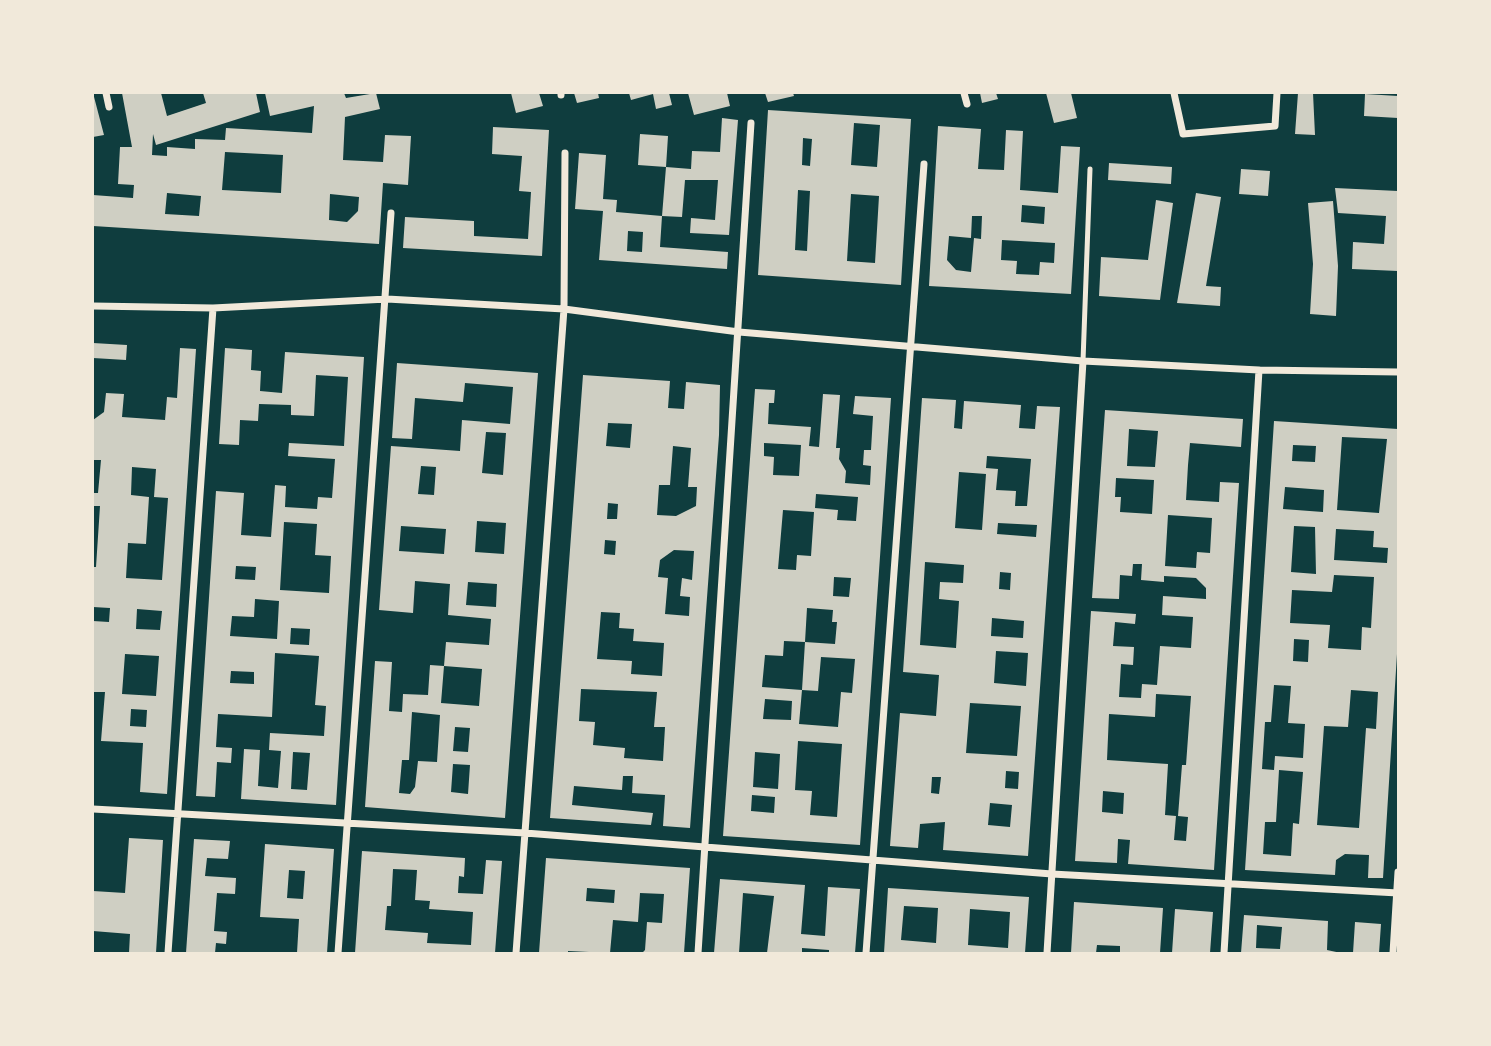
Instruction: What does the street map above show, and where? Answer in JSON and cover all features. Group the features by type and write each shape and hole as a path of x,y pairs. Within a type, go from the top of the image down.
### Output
{"street":[{"path":"106,93 109,107"},
{"path":"964,93 967,104"},
{"path":"1174,93 1183,134 1275,126 1277,93"},
{"path":"698,953 751,123"},
{"path":"516,953 564,309 565,153"},
{"path":"866,953 870,861 924,164"},
{"path":"338,953 387,299 391,213"},
{"path":"93,306 213,308 387,299 564,309 739,332 1083,361 1259,370 1398,372"},
{"path":"168,953 213,308"},
{"path":"1047,953 1083,361"},
{"path":"1224,953 1259,370"},
{"path":"93,809 525,833 1052,874 1398,893"},
{"path":"1393,953 1398,872"}],"lane":[{"path":"1083,361 1090,169"}],"building":[{"path":"93,93 104,135 93,137"},
{"path":"122,93 161,93 167,116 206,103 203,93 256,93 260,112 156,145 153,134 152,155 167,156 167,147 195,149 195,139 225,140 226,128 312,133 314,106 270,116 265,93 344,93 346,98 376,93 380,109 345,117 343,160 383,162 385,135 411,136 408,185 383,183 379,244 93,226 93,195 133,198 134,185 118,184 120,147 132,147","holes":["225,152 283,155 281,193 222,190","167,193 201,196 199,216 165,214","330,194 359,197 358,211 347,222 329,220"]},
{"path":"511,93 539,93 543,106 516,113"},
{"path":"574,93 598,93 599,98 577,103"},
{"path":"629,93 669,93 672,105 656,109 653,94 631,100"},
{"path":"688,93 727,93 730,106 694,115"},
{"path":"765,93 793,93 794,96 768,102"},
{"path":"980,93 996,93 998,99 982,103"},
{"path":"1046,93 1071,93 1077,118 1054,123"},
{"path":"1298,93 1313,93 1315,135 1295,134"},
{"path":"1365,94 1398,96 1398,118 1364,116"},
{"path":"768,110 911,119 901,285 758,275","holes":["854,123 880,125 877,167 851,165","803,138 812,139 810,166 802,165","798,190 810,191 807,251 795,250","851,194 879,196 875,263 847,261"]},
{"path":"722,118 738,120 729,235 690,233 691,218 715,220 718,180 685,180 682,217 662,216 666,167 691,169 692,151 720,152"},
{"path":"938,126 981,129 978,169 1004,170 1006,130 1023,131 1020,190 1058,193 1061,146 1080,147 1071,294 929,286","holes":["1022,205 1045,207 1044,224 1021,222","972,216 982,216 981,239 974,238 971,272 956,270 947,260 949,236 971,238","1002,240 1055,243 1054,263 1040,262 1039,275 1016,274 1017,261 1001,260"]},
{"path":"493,127 549,130 542,256 403,248 405,217 474,221 474,236 528,239 531,192 519,191 522,156 492,154"},
{"path":"640,134 668,136 666,167 638,165"},
{"path":"579,153 606,155 603,199 617,200 616,212 662,216 660,247 728,252 727,269 599,260 603,211 575,209","holes":["628,231 643,232 642,252 627,251"]},
{"path":"1109,163 1172,167 1171,184 1108,180"},
{"path":"1241,169 1270,171 1268,196 1239,194"},
{"path":"1335,188 1398,191 1398,271 1352,269 1353,242 1384,244 1386,216 1338,213"},
{"path":"1196,193 1221,197 1206,286 1221,287 1220,306 1177,303"},
{"path":"1156,200 1173,203 1160,300 1099,296 1101,257 1148,260"},
{"path":"1333,201 1338,266 1336,316 1310,314 1313,264 1308,203"},
{"path":"93,343 127,345 126,360 93,358"},
{"path":"180,348 196,349 167,794 140,792 143,743 101,741 105,692 93,692 93,621 109,622 110,608 93,607 93,567 96,567 100,506 93,506 93,493 98,493 101,460 93,460 93,420 104,412 106,393 124,394 122,417 165,420 167,397 177,398","holes":["132,467 156,469 154,497 168,498 162,580 126,578 128,543 146,544 149,497 131,495","137,609 162,611 160,630 136,629","125,654 159,656 156,696 122,694","131,709 147,710 146,727 130,726"]},
{"path":"225,348 252,350 251,370 261,371 260,391 282,393 285,352 364,357 336,805 241,799 244,749 260,750 258,786 278,788 281,751 269,750 270,733 324,736 326,706 315,705 319,656 275,653 272,717 218,714 216,747 232,748 231,763 217,762 215,797 196,796 216,491 244,493 241,535 271,537 275,485 286,486 285,507 317,509 318,497 332,498 335,459 288,456 289,443 344,446 348,377 316,375 314,416 291,415 291,405 259,404 258,421 240,420 239,445 219,444","holes":["284,522 317,524 315,555 331,556 329,593 280,590","236,566 256,567 255,580 235,579","255,599 279,601 277,639 230,636 232,616 254,617","291,628 310,629 309,645 290,644","231,671 254,672 254,684 230,683","293,752 310,753 307,790 291,789"]},
{"path":"397,363 538,373 505,818 365,807 375,661 392,662 389,711 402,712 403,694 428,695 430,665 444,666 446,642 489,645 491,619 448,615 450,584 415,581 413,613 379,610 391,446 460,451 462,420 510,424 513,387 465,383 463,402 415,398 412,439 392,438","holes":["486,432 506,433 503,475 482,473","421,466 436,467 434,495 418,494","477,521 506,523 504,554 475,552","401,526 446,529 444,554 399,551","468,582 497,584 496,607 466,605","444,666 482,669 479,706 441,703","412,712 440,715 437,762 418,761 415,787 410,794 399,793 402,760 409,760","455,727 470,728 468,752 453,751","453,764 470,765 468,794 451,792"]},
{"path":"583,375 670,381 668,408 684,409 686,382 720,385 719,435 690,828 663,826 665,795 632,793 633,776 623,776 622,790 574,786 572,805 653,813 651,825 550,818","holes":["608,423 632,424 630,448 606,446","673,446 691,448 688,487 697,487 696,506 676,516 657,515 659,485 670,485","608,503 618,504 617,519 607,519","605,540 616,541 615,555 604,554","674,550 694,551 692,580 682,578 680,596 690,597 689,616 665,614 668,578 658,577 660,560","601,612 620,613 619,628 634,629 633,641 664,643 662,676 631,674 632,661 597,659","581,689 657,692 654,727 665,727 663,761 624,758 625,748 593,745 595,722 579,721"]},
{"path":"755,389 775,390 774,403 769,403 768,424 811,427 809,446 819,447 823,394 840,395 836,448 840,448 839,459 846,471 845,483 870,485 871,466 863,465 864,450 871,450 873,416 853,414 855,396 891,398 860,845 723,836","holes":["764,443 801,445 799,476 773,475 774,457 764,456","816,494 858,497 856,521 837,520 838,510 815,508","783,510 814,512 811,556 797,555 796,570 778,569","834,577 851,578 849,597 833,596","807,608 833,610 832,622 837,622 835,644 805,642","784,641 805,642 802,690 762,687 765,655 783,656","821,657 855,659 852,693 841,692 838,727 799,724 802,690 818,691","765,699 792,701 791,720 763,719","798,741 842,744 837,817 810,815 812,791 795,790","755,752 780,754 778,789 753,787","752,795 775,797 774,813 751,811"]},
{"path":"922,398 956,400 954,428 962,429 964,401 1021,405 1019,428 1035,429 1037,406 1060,407 1028,856 943,850 945,822 920,824 918,848 890,846 900,713 936,716 939,675 903,672","holes":["987,456 1031,459 1027,506 1015,506 1016,491 996,490 998,469 986,468","959,472 986,474 982,530 955,528","998,523 1037,525 1036,537 997,534","925,562 964,565 963,583 940,582 939,599 959,601 956,648 920,645","1000,572 1011,573 1010,590 999,589","992,618 1024,621 1023,638 991,636","996,651 1028,653 1026,686 994,683","970,703 1021,706 1017,756 966,753","1006,771 1019,772 1018,789 1005,788","932,777 941,777 939,794 931,793","990,803 1012,805 1010,827 988,825"]},
{"path":"1105,410 1243,419 1241,447 1190,443 1188,465 1186,500 1219,502 1220,482 1239,483 1214,870 1128,864 1130,840 1118,839 1117,863 1075,861 1091,611 1136,614 1135,624 1115,622 1113,646 1134,647 1133,665 1121,664 1119,697 1141,698 1142,684 1157,685 1160,646 1191,648 1193,617 1162,615 1163,596 1206,599 1206,588 1196,578 1164,576 1164,582 1141,580 1142,564 1133,564 1132,576 1120,575 1119,599 1092,598","holes":["1129,429 1158,431 1155,467 1127,466","1116,478 1154,480 1152,514 1120,512 1121,497 1115,497","1168,515 1212,518 1210,553 1197,552 1196,568 1165,566","1156,694 1191,696 1186,765 1182,765 1178,816 1188,817 1186,841 1174,840 1176,816 1165,815 1168,764 1107,760 1109,714 1155,717","1103,791 1124,793 1123,814 1102,812"]},
{"path":"1274,421 1398,429 1398,638 1383,878 1368,878 1369,855 1345,854 1336,860 1335,875 1245,870","holes":["1342,437 1387,439 1379,513 1337,510","1293,445 1316,446 1315,462 1292,461","1285,487 1324,490 1323,512 1283,509","1294,526 1315,527 1316,574 1291,572","1336,529 1374,531 1373,547 1388,548 1387,563 1334,560","1334,575 1374,577 1371,628 1362,627 1361,650 1328,648 1330,625 1290,623 1292,590 1332,592","1294,639 1309,640 1308,662 1293,661","1274,685 1291,686 1288,723 1305,724 1303,758 1275,756 1274,770 1262,769 1265,722 1271,722","1351,690 1378,692 1376,729 1366,728 1359,828 1317,825 1324,726 1348,727","1279,770 1303,772 1299,824 1293,823 1291,856 1263,854 1265,822 1276,822"]},
{"path":"129,838 163,840 156,953 129,953 130,934 93,931 93,891 125,893"},
{"path":"194,839 230,841 228,859 207,858 205,876 236,878 235,894 217,893 214,931 227,932 226,944 216,943 215,953 186,953"},
{"path":"265,844 334,849 327,953 297,953 299,919 260,917","holes":["289,870 305,871 303,899 287,898"]},
{"path":"362,851 465,858 464,877 459,876 458,893 483,894 486,860 502,861 495,953 355,953","holes":["393,869 417,870 415,900 430,901 429,909 473,912 471,945 427,943 428,933 385,930 387,906 391,906"]},
{"path":"546,858 690,868 684,953 642,953 645,950 647,922 662,923 664,894 640,893 638,922 613,920 610,953 539,953","holes":["587,888 615,890 614,903 586,901"]},
{"path":"720,879 805,885 801,934 825,936 828,887 860,889 855,953 829,953 829,950 802,948 802,953 767,953 774,896 743,893 739,953 714,953"},
{"path":"888,888 1029,897 1025,953 884,953","holes":["904,906 938,908 936,943 901,940","970,909 1010,912 1008,948 968,945"]},
{"path":"1074,902 1163,908 1160,953 1120,953 1120,946 1097,945 1096,953 1071,953"},
{"path":"1175,909 1213,912 1210,953 1172,953"},
{"path":"1244,915 1328,921 1327,950 1341,953 1241,953","holes":["1257,925 1282,927 1280,949 1256,948"]},
{"path":"1355,922 1381,924 1379,953 1353,953"}]}
